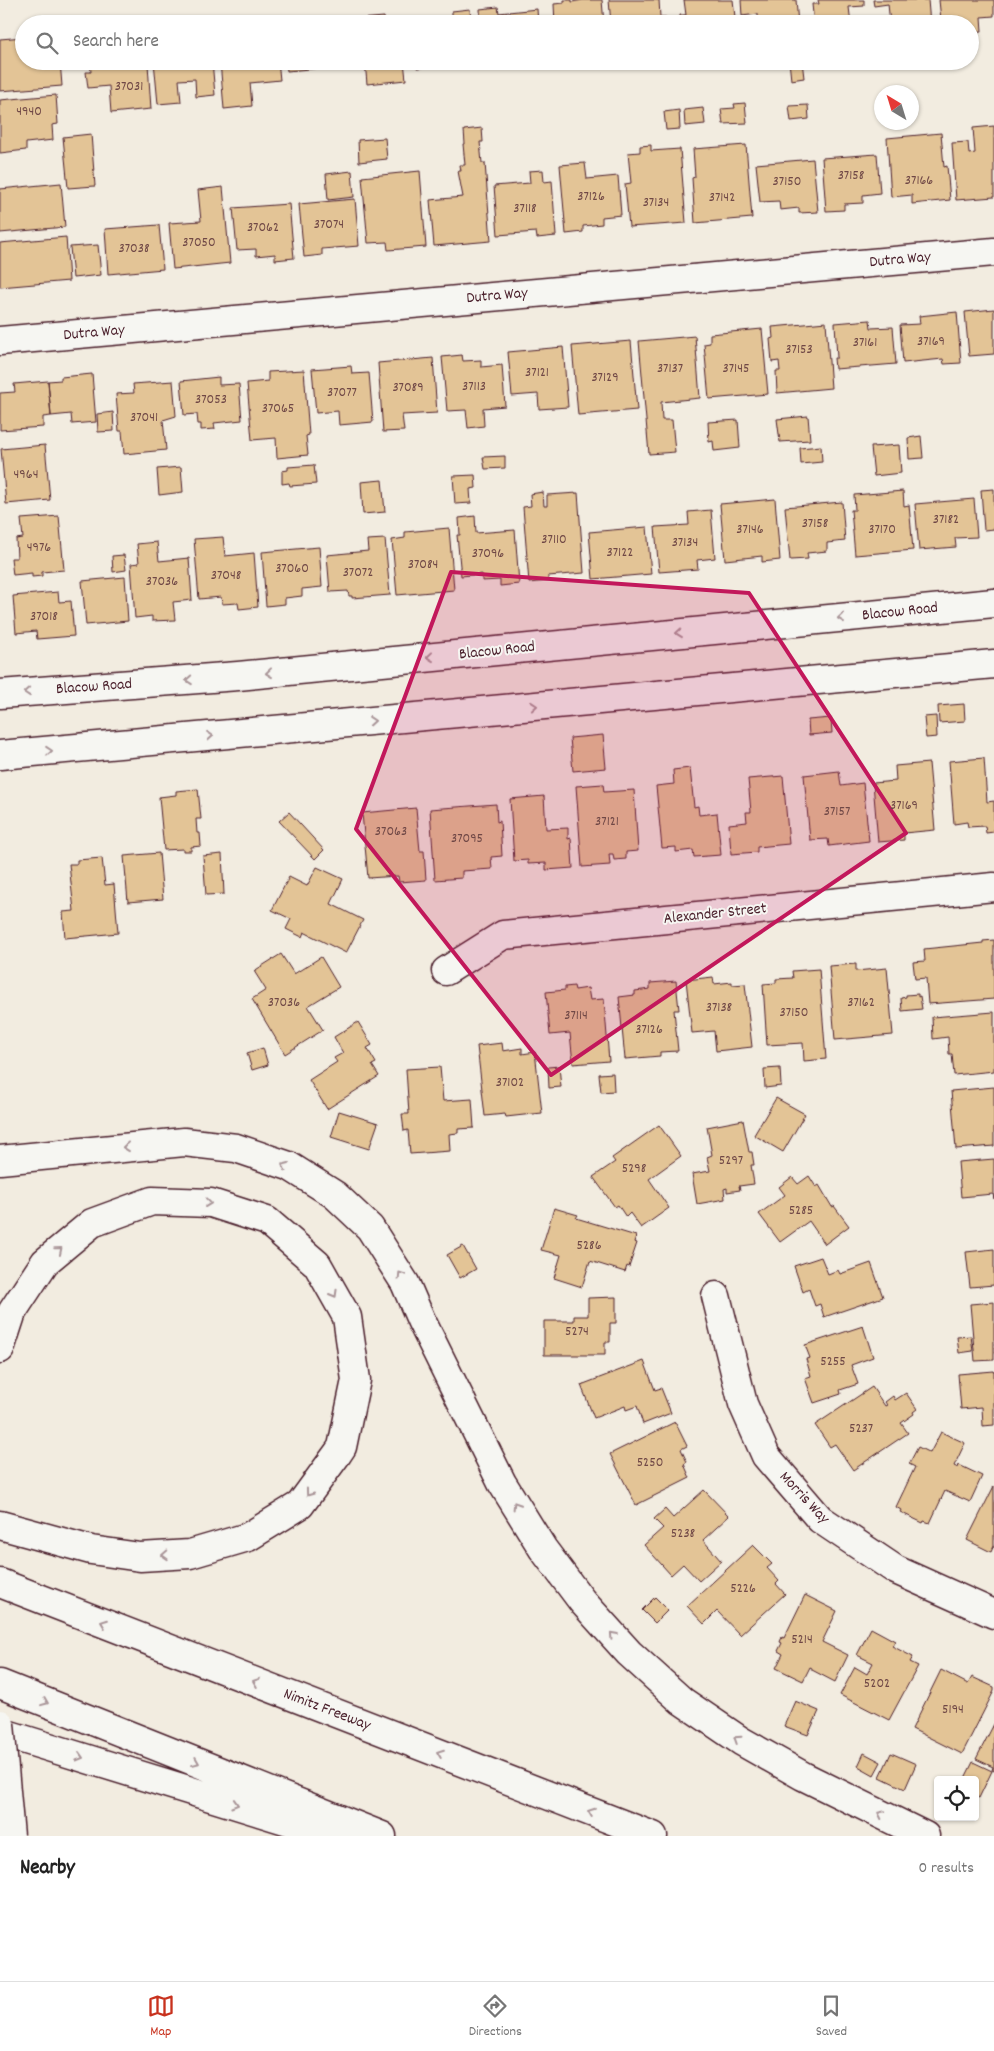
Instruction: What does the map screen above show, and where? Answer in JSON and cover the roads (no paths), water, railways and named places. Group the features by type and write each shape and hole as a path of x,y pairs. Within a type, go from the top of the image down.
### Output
{"main road":[{"name":"Dutra Way","path":"0,341 994,252"},
{"name":"Blacow Road","path":"0,694 238,676 994,603"},
{"path":"0,755 994,664"},
{"name":"Alexander Street","path":"446,971 503,935 994,887"},
{"path":"0,1160 184,1142 236,1148 289,1166 334,1195 370,1228 405,1283 425,1328 502,1483 543,1549 582,1601 629,1653 682,1701 741,1741 804,1776 925,1836"},
{"path":"0,1349 12,1312 45,1262 92,1223 152,1201 211,1203 267,1221 316,1264 347,1317 356,1380 342,1447 338,1453 300,1505 248,1537 190,1554 140,1556 91,1550 0,1525"},
{"name":"Morris Way","path":"716,1296 743,1404 766,1456 820,1519 896,1570 994,1614"},
{"name":"Nimitz Freeway","path":"0,1583 653,1836"},
{"path":"0,1684 382,1836"},
{"path":"0,1724 10,1836"},
{"path":"0,1732 338,1836"}]}
